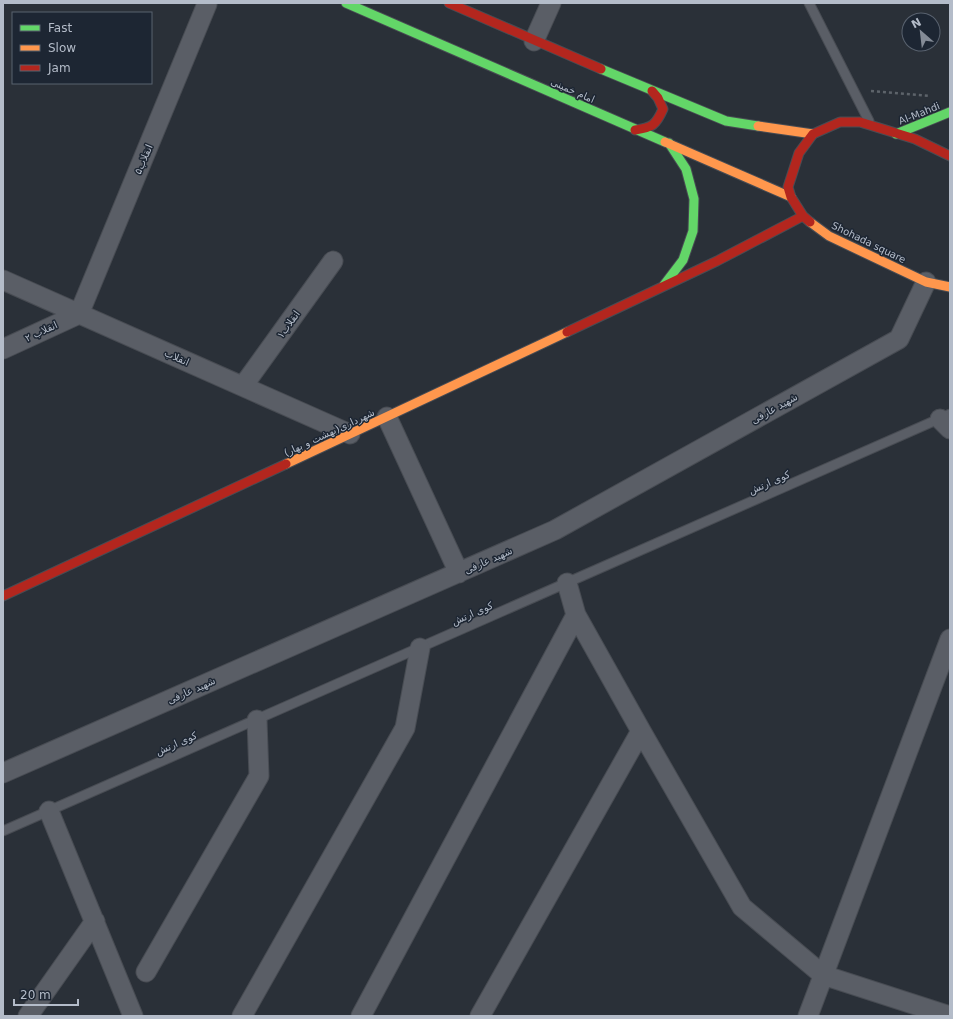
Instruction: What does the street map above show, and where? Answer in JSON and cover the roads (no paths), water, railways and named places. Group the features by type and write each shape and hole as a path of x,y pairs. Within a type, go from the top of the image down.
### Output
{"main road":[{"name":"امام خمینی","path":"346,3 791,197"},
{"path":"449,3 534,41 726,121 813,134"},
{"path":"635,130 651,128 659,120 663,109 658,98 652,91"},
{"name":"Al-Mahdi","path":"896,134 950,112"},
{"path":"791,197 788,187 798,153 813,134 840,122 860,122 915,140 950,156"},
{"path":"664,285 683,260 693,231 694,199 686,169 669,143"},
{"name":"Shohada square","path":"791,197 803,216 829,236 926,282 950,287"},
{"name":"شهرداری(بهشت و بهار)","path":"3,596 717,261 803,216"}],"street":[{"path":"534,41 551,3"},
{"name":"انقلاب۵","path":"78,314 207,4"},
{"name":"انقلاب۱","path":"243,386 333,261"},
{"name":"انقلاب","path":"3,280 350,434"},
{"name":"شهید عارفی","path":"3,773 555,530 899,339 926,282"},
{"name":"انقلاب ۲","path":"3,349 78,314"},
{"path":"387,417 459,573"},
{"path":"567,583 576,615 742,907 823,976 950,1016"},
{"path":"361,1016 576,615"},
{"path":"808,1016 950,639"},
{"path":"242,1016 405,728 420,648"},
{"path":"146,972 260,776 257,720"},
{"path":"480,1016 641,731"},
{"path":"50,811 133,1016"},
{"path":"28,1016 95,921"}],"lane":[{"path":"809,3 871,126"},
{"name":"کوی ارتش","path":"3,831 567,583 947,421"}]}
